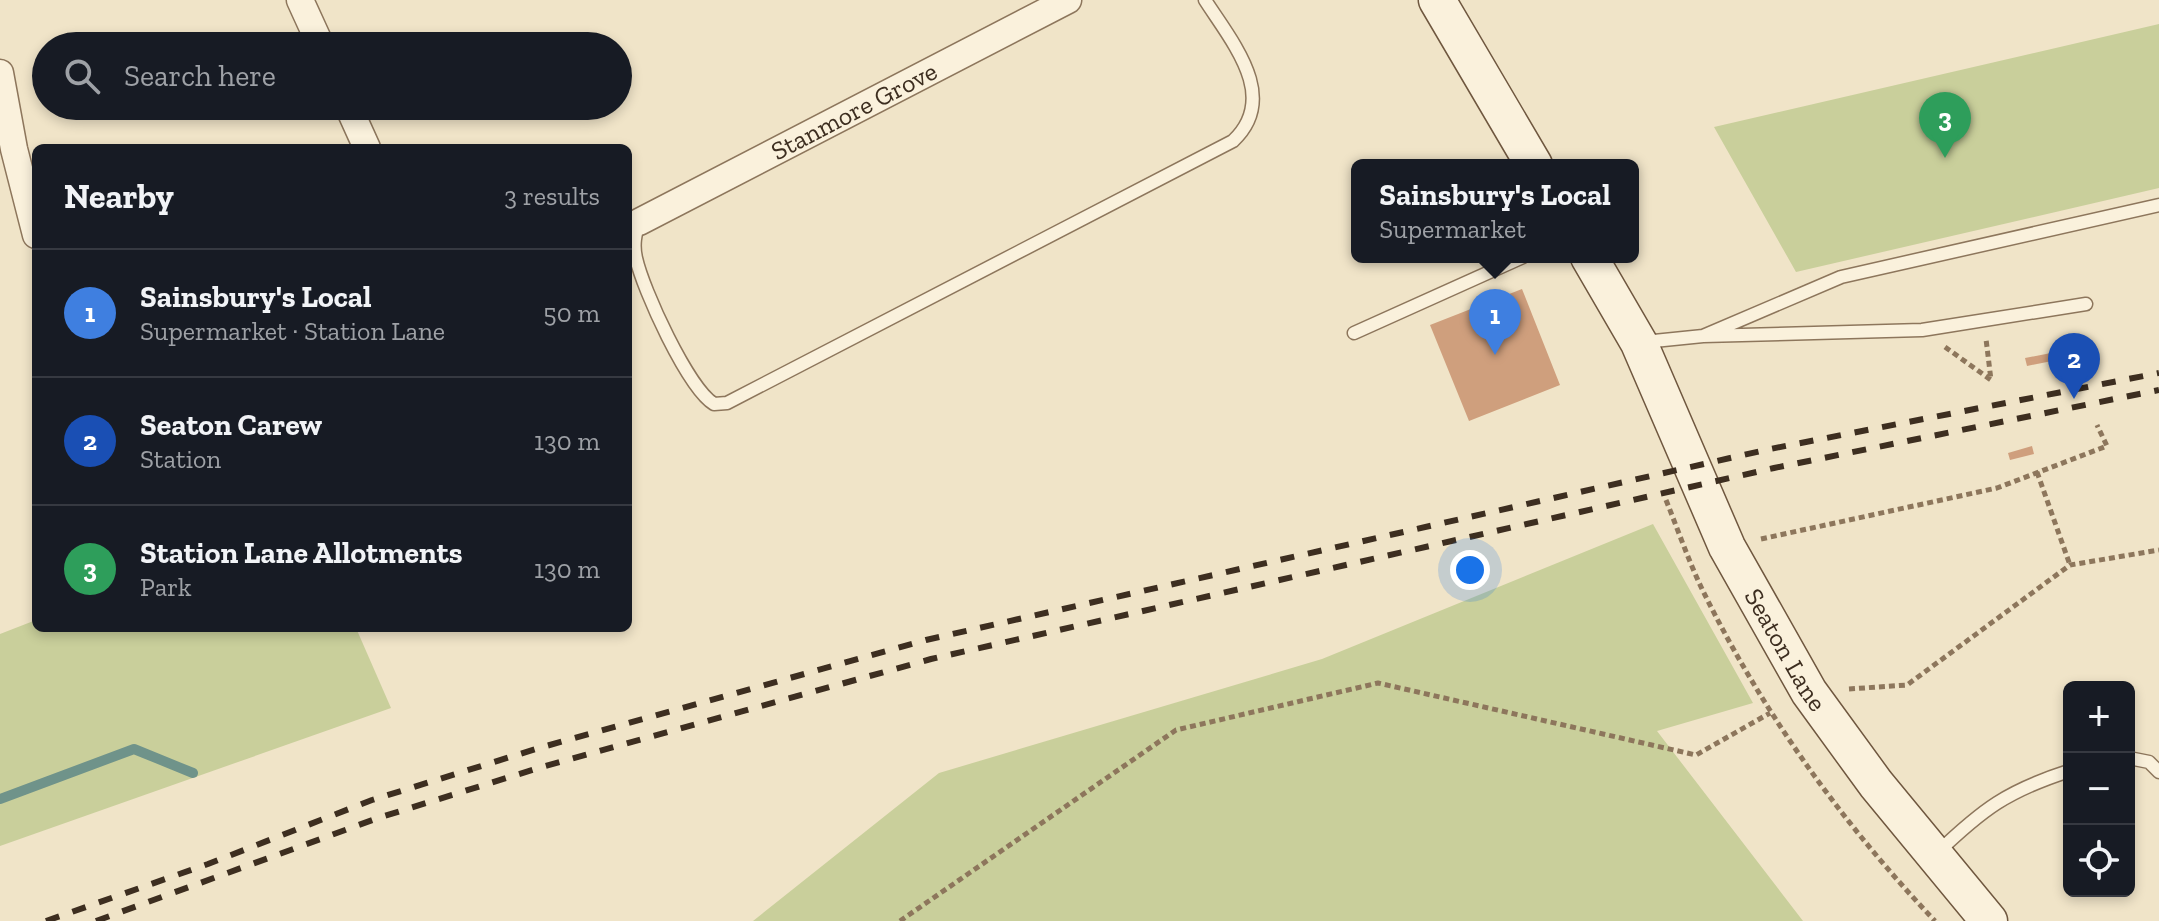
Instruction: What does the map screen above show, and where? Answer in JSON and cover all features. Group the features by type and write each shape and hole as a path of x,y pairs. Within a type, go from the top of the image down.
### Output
{"main road":[{"path":"1437,0 1530,159"},
{"name":"Seaton Lane","path":"1592,263 1639,343 1727,547 1809,692 1934,855 1989,921"}],"street":[{"path":"300,0 315,32"},
{"name":"Stanmore Grove","path":"639,222 1068,0"},
{"path":"0,73 7,151 32,223"},
{"path":"354,120 365,144"}],"lane":[{"path":"639,222 634,244 640,273 684,368 706,399 714,404 727,403 1233,141 1247,128 1255,96 1248,72 1205,0"},
{"path":"1703,336 1841,277 2159,205"},
{"path":"1354,333 1510,263"},
{"path":"1639,343 1703,336 1922,330 2086,304"},
{"path":"2135,759 2149,762 2159,772"},
{"path":"1934,855 1984,808 2034,783 2063,773"}],"path":[{"path":"1922,330 1991,380 1985,322"},
{"path":"1748,542 1997,488 2107,446 2097,425"},
{"path":"2037,472 2070,565"},
{"path":"1837,690 1907,685 2070,565 2159,550"},
{"path":"900,921 1176,730 1378,683 1696,755 1770,713"}],"green space":[{"path":"2159,24 2159,188 1796,272 1714,127"},
{"path":"1653,524 1753,703 1657,731 1803,921 753,921 939,773 1322,659"},
{"path":"32,622 32,632 358,632 391,708 0,846 0,634"}],"building":[{"path":"1522,289 1560,385 1469,421 1430,325"},
{"path":"2051,353 2052,361 2027,366 2025,358"},
{"path":"2032,446 2034,454 2010,460 2008,453"}],"waterway":[{"path":"0,799 134,749 193,773"}],"railway":[{"path":"46,921 208,864 372,800 539,748 926,640 1770,449 2159,373"},
{"path":"96,921 378,818 545,766 931,659 1774,468 2159,390"}],"place":[{"name":"Station Lane Allotments","path":"1945,158"},
{"name":"Sainsbury's Local","path":"1495,355"},
{"name":"Seaton Carew","path":"2074,399"}]}
